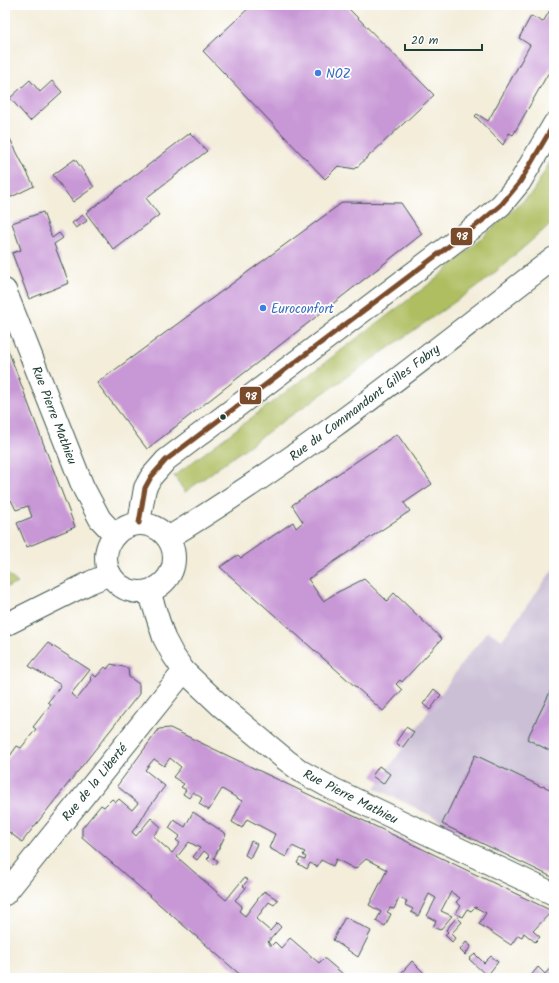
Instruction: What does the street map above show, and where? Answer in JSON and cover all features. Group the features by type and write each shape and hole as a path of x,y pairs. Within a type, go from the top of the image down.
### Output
{"street":[{"path":"139,523 145,488 166,460 482,221 501,205 520,182 554,124"},
{"name":"Rue du Commandant Gilles Fabry","path":"168,538 205,516 351,415 554,258"},
{"name":"Rue Pierre Mathieu","path":"5,290 83,486 100,520 115,535"},
{"path":"139,523 148,524 159,529 168,538 174,551 173,569 168,578 162,584 140,592 127,589 119,584 110,574 107,565 107,551 115,535 126,527 139,523"},
{"path":"5,625 110,574"},
{"name":"Rue Pierre Mathieu","path":"149,590 164,638 184,671 221,706 286,760 302,772 333,790 554,894"},
{"name":"Rue de la Liberté","path":"5,894 184,671"}],"shaded area":[{"path":"554,568 554,876 375,788 465,659 488,631 502,640"}],"green space":[{"path":"554,155 554,221 485,281 283,421 185,492 174,476 436,279 532,193"},
{"path":"5,572 18,583 5,588"}],"building":[{"name":"NOZ","path":"252,5 345,5 434,95 355,169 338,166 325,179 203,51"},
{"path":"553,5 554,52 552,56 554,57 554,63 513,135 509,133 503,145 475,116 477,114 488,121 530,45 519,38 531,16 543,22"},
{"path":"30,80 40,92 52,81 62,92 30,121 10,98"},
{"path":"190,133 207,151 146,198 159,215 114,250 86,213"},
{"path":"8,135 34,186 5,200 5,136"},
{"path":"75,159 94,187 73,202 53,175"},
{"name":"Euroconfort","path":"343,202 401,203 422,234 147,449 97,383"},
{"path":"43,212 52,238 59,233 63,238 54,244 69,283 29,299 12,253 21,250 12,223"},
{"path":"83,215 87,221 76,228 72,223"},
{"path":"5,342 75,527 27,547 17,523 32,517 28,506 16,510 11,500 5,502"},
{"path":"397,434 432,484 404,503 410,511 308,579 323,601 364,579 387,601 394,593 442,639 402,682 400,680 396,684 402,690 383,711 220,567 238,555 241,558 293,522 296,528 303,522 292,505"},
{"path":"48,643 90,670 71,694 77,699 92,680 90,678 93,674 96,677 105,667 107,669 111,664 128,668 129,677 139,684 139,694 22,842 5,829 5,763 17,746 21,748 36,729 33,727 51,704 48,702 61,685 29,666"},
{"path":"554,684 554,753 527,739"},
{"path":"434,689 441,695 430,710 423,704"},
{"path":"406,727 414,732 402,748 396,742"},
{"path":"170,728 552,911 533,931 540,937 535,942 524,933 522,937 518,935 511,945 479,924 486,913 475,907 471,911 467,909 462,917 455,913 461,906 456,902 460,898 451,892 441,911 452,916 440,930 433,927 436,921 427,916 436,898 429,894 418,916 411,912 413,909 405,905 407,901 399,898 394,909 390,908 387,912 391,914 385,926 376,921 381,912 369,905 387,870 366,859 355,869 336,859 333,866 321,860 317,867 310,863 307,869 297,863 300,858 305,860 306,857 303,855 305,852 292,846 286,857 269,848 275,834 247,819 242,828 232,822 242,801 222,789 209,810 199,804 202,798 193,792 189,798 183,794 186,790 181,787 184,784 173,777 181,767 170,758 164,766 154,759 145,770 165,786 132,832 136,836 151,818 161,827 153,836 172,853 180,843 176,840 180,836 169,828 174,820 185,827 193,812 226,834 214,858 218,861 215,865 207,859 210,856 204,851 197,860 193,857 200,848 189,842 177,857 226,900 244,878 248,880 243,886 246,888 235,900 242,906 239,911 245,916 264,891 278,900 274,905 269,902 256,919 270,931 277,923 281,927 268,942 271,946 275,942 281,948 290,938 319,963 324,958 344,975 341,978 244,978 82,837 82,828 101,805 104,807 112,799 116,802 119,799 132,810 138,803 117,786 159,729"},
{"path":"475,755 542,787 543,786 554,791 554,878 442,824"},
{"path":"379,766 390,774 383,784 372,776"},
{"path":"251,841 257,844 250,858 245,855"},
{"path":"345,917 371,931 358,957 333,940"},
{"path":"457,917 462,922 451,934 455,938 452,942 445,935 448,932 446,930"},
{"path":"466,942 471,946 465,955 460,950"},
{"path":"475,954 484,963 491,956 498,962 487,976 469,959"},
{"path":"412,961 424,973 420,978 397,978"},
{"path":"554,964 554,978 529,978 538,967 545,974"}],"transit line":[{"name":"98","path":"139,523 145,488 151,477 166,460 482,221 501,205 520,182 554,124"}],"place":[{"name":"NOZ","path":"318,73"},
{"name":"Euroconfort","path":"263,308"}]}
